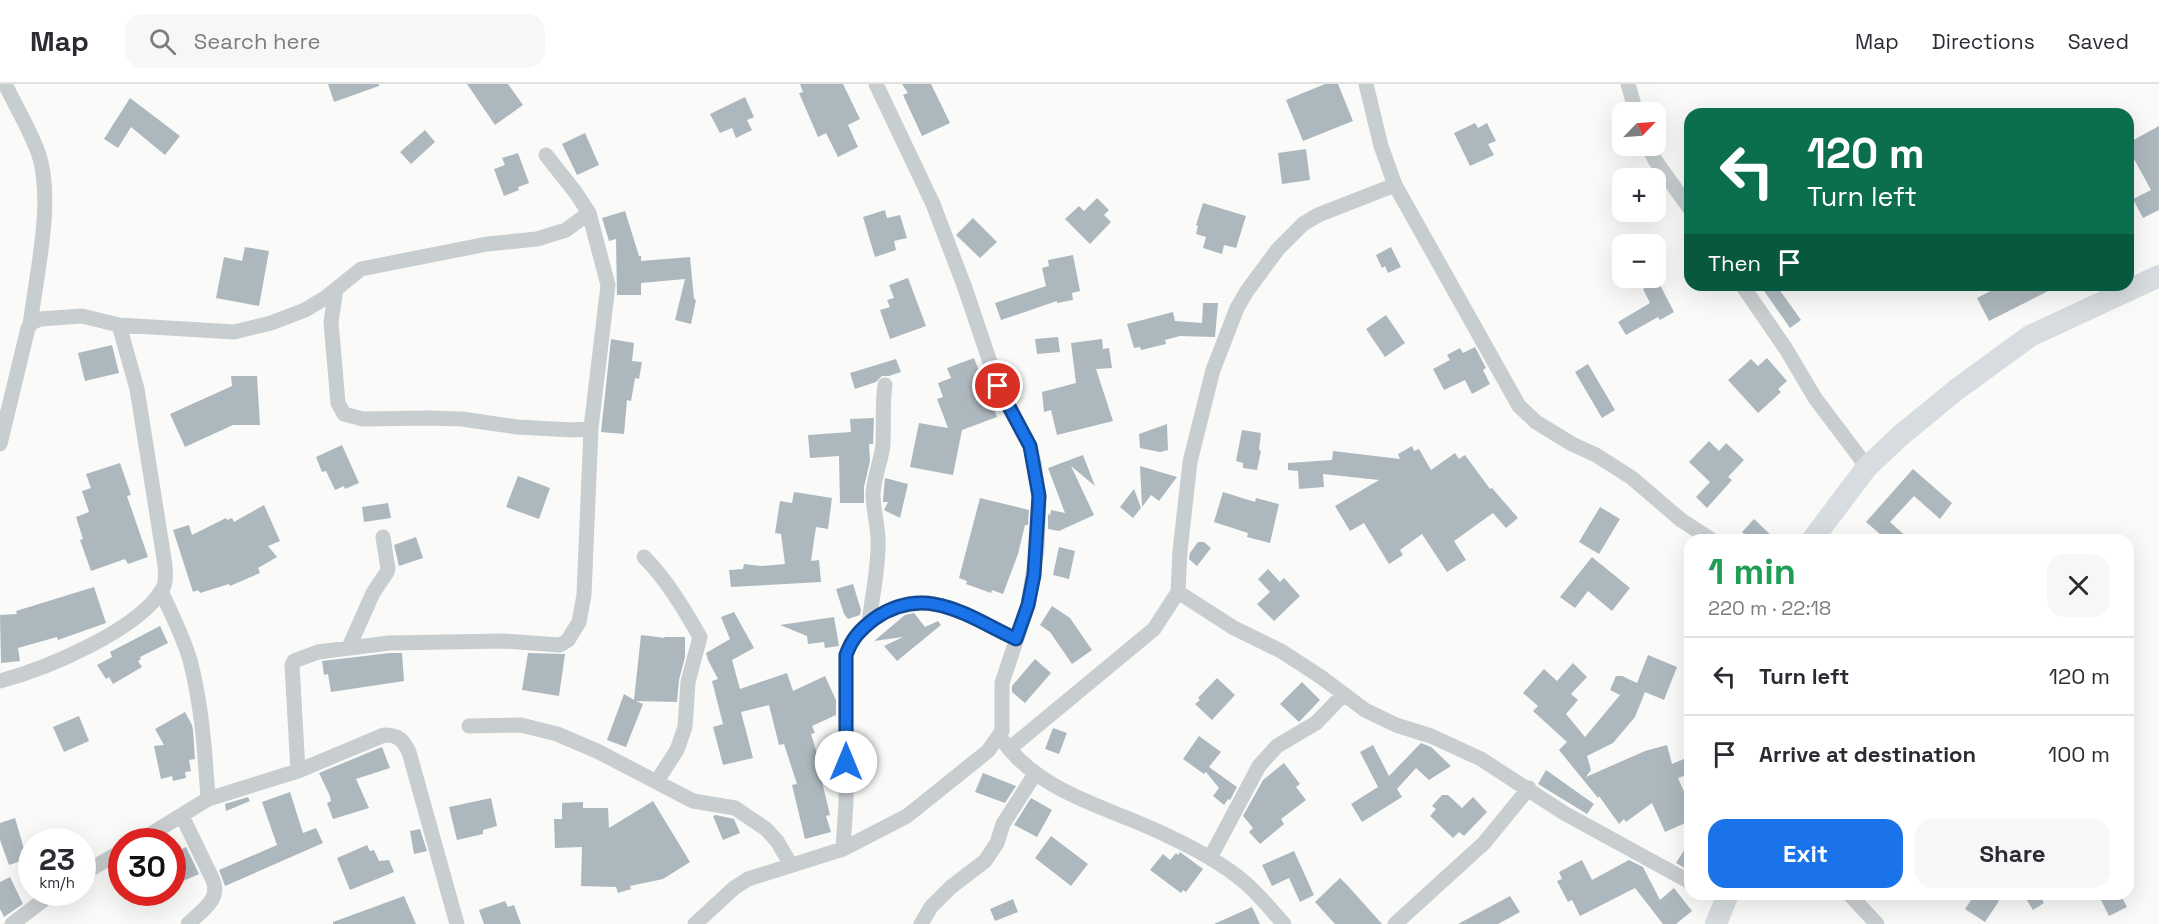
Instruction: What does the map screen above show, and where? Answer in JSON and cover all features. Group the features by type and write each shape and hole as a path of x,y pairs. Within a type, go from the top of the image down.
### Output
{"street":[{"path":"0,444 30,325 44,218 42,170 32,140 5,84"},
{"path":"876,84 933,204 965,288 998,386 1032,452 1039,496 1037,549 1028,605 1002,683 1004,743 1021,763 1035,774 1073,795 1167,835 1210,858 1252,889 1284,924"},
{"path":"1366,84 1381,146 1395,185 1519,406 1536,422 1632,478 1681,520 1703,534"},
{"path":"1628,84 1633,102"},
{"path":"298,771 292,663 318,652 389,643 503,641 557,645 568,640 579,622 584,595 591,428 608,292 589,213 546,155"},
{"path":"1653,156 1684,201"},
{"path":"695,924 734,888 756,875 843,849 907,816 988,750 1004,743 1154,629 1178,592 1190,462 1213,370 1237,308 1278,249 1304,224 1318,215 1395,185"},
{"path":"30,325 40,319 67,315 82,316 119,325 234,332 271,323 305,310 361,269 478,246 537,239 566,230 589,213"},
{"path":"2134,288 2159,276"},
{"path":"336,289 331,322 338,403 342,413 363,419 440,418 517,427 573,430 591,428"},
{"path":"1746,291 1786,349 1815,398 1867,467"},
{"path":"1817,534 1867,467 1900,436 1956,390 2030,336 2127,291"},
{"path":"0,681 47,665 88,646 138,615 161,591 165,581 165,565 137,389 119,325"},
{"path":"869,623 878,542 873,494 882,449 882,405 885,385"},
{"path":"349,647 373,593 388,569 383,537"},
{"path":"644,557 684,608 700,638 688,682 685,728 677,750 657,781"},
{"path":"161,591 190,660 204,734 208,799"},
{"path":"1178,592 1218,618 1281,651 1365,710 1481,759 1529,788 1564,813 1684,879"},
{"path":"843,849 846,802 846,655 850,641 856,633 884,612 906,604 926,602 947,607 1016,639"},
{"path":"1210,858 1258,766 1277,746 1316,723 1344,694"},
{"path":"469,726 521,725 541,729 574,740 657,781 678,795 693,801 735,808 766,829 777,841 791,865"},
{"path":"162,828 208,799 298,771 384,735 393,735 400,738 409,752 457,924"},
{"path":"921,924 932,907 951,887 985,861 1004,824 1035,774"},
{"path":"1395,924 1484,843 1529,788"},
{"path":"182,816 216,890 213,899 188,924"},
{"path":"1716,924 1724,900"},
{"path":"1855,900 1877,924"},
{"path":"12,924 36,906"}],"building":[{"path":"328,84 379,84 379,86 334,102"},
{"path":"467,84 508,84 523,105 495,125"},
{"path":"800,84 843,84 860,119 848,125 858,147 838,157 826,133 818,137 799,93 803,92"},
{"path":"902,84 931,84 950,123 922,136 903,95 908,93"},
{"path":"1325,84 1338,84 1353,121 1303,141 1286,100"},
{"path":"745,97 754,117 747,120 752,130 736,138 732,128 720,133 710,114"},
{"path":"130,98 180,136 165,155 131,127 118,148 104,139"},
{"path":"1475,123 1478,128 1487,123 1496,141 1488,144 1494,155 1470,166 1454,133"},
{"path":"2159,126 2159,210 2143,218 2134,198 2151,190 2134,159 2134,140"},
{"path":"425,130 435,142 411,164 400,152"},
{"path":"585,133 599,165 577,175 562,144"},
{"path":"1306,149 1310,180 1282,184 1278,153"},
{"path":"518,153 529,183 504,196 494,169 505,165 502,158"},
{"path":"1097,198 1109,210 1104,215 1111,222 1090,244 1065,219 1079,206 1084,211"},
{"path":"1203,203 1246,216 1236,248 1224,245 1222,254 1203,248 1206,237 1196,234 1198,226 1196,225"},
{"path":"885,210 887,218 900,215 907,238 894,241 896,250 875,257 863,217"},
{"path":"625,211 641,261 690,257 694,299 696,300 691,324 675,320 685,279 641,283 641,295 617,295 616,239 609,241 602,218"},
{"path":"973,218 997,242 980,258 956,235"},
{"path":"245,247 269,251 259,306 216,298 224,257 242,261"},
{"path":"1391,247 1401,267 1388,273 1385,266 1382,268 1376,255"},
{"path":"1073,255 1080,291 1072,293 1073,300 1057,303 1057,301 1001,320 995,303 1046,286 1042,268 1049,266 1048,260"},
{"path":"908,278 926,326 890,339 880,310 890,307 887,300 894,298 889,285"},
{"path":"1662,288 1674,312 1660,320 1658,317 1626,335 1618,322 1650,303 1643,289"},
{"path":"1764,291 1780,291 1801,320 1790,328"},
{"path":"1990,291 2048,291 1989,321 1977,298"},
{"path":"1203,303 1218,303 1215,337 1180,336 1165,340 1166,344 1141,350 1140,347 1134,348 1127,324 1173,312 1175,321 1202,323"},
{"path":"1386,315 1405,343 1385,357 1366,329"},
{"path":"1058,337 1060,352 1037,354 1035,339"},
{"path":"611,339 634,343 632,361 642,362 639,379 635,378 631,401 627,400 624,434 601,432"},
{"path":"1102,339 1103,349 1109,348 1112,368 1096,369 1113,421 1057,435 1051,410 1044,412 1042,392 1076,383 1071,343"},
{"path":"112,345 119,373 85,381 78,353"},
{"path":"1475,347 1486,368 1483,370 1490,384 1472,394 1465,380 1444,390 1433,369 1450,360 1447,355 1460,348 1463,353"},
{"path":"974,358 997,417 962,430 953,475 910,467 919,423 948,428 937,399 943,397 938,383 951,378 947,368"},
{"path":"1767,358 1787,381 1778,389 1781,392 1758,413 1728,380 1751,359 1758,366"},
{"path":"896,359 901,372 882,376 876,382 855,389 850,373"},
{"path":"1588,364 1615,410 1602,418 1575,372"},
{"path":"231,376 257,376 260,425 233,425 185,447 170,414 232,386"},
{"path":"874,418 873,444 869,444 870,461 864,487 864,503 840,503 839,456 810,458 808,435 851,432 850,419"},
{"path":"1167,424 1168,450 1160,452 1140,448 1139,434"},
{"path":"1242,430 1261,433 1259,450 1261,451 1257,470 1243,468 1243,463 1236,461"},
{"path":"1709,441 1719,451 1726,443 1744,460 1728,477 1732,480 1707,508 1696,497 1710,482 1689,462"},
{"path":"342,445 359,483 345,489 344,486 335,490 326,471 322,472 316,457"},
{"path":"1412,446 1414,451 1419,449 1431,470 1455,453 1459,459 1465,455 1490,489 1492,488 1518,518 1506,528 1493,513 1454,541 1466,560 1447,572 1422,534 1400,550 1403,555 1389,564 1364,523 1350,531 1335,506 1379,480 1323,474 1324,487 1299,489 1298,471 1288,470 1288,463 1332,460 1333,451 1400,459 1398,454"},
{"path":"1083,455 1095,486 1071,466 1094,515 1059,531 1048,529 1048,514 1050,515 1051,510 1065,513 1048,468"},
{"path":"120,463 131,495 127,496 148,557 128,564 125,559 91,571 80,540 83,539 76,517 89,512 82,491 91,488 86,474"},
{"path":"1140,466 1177,477 1159,501 1151,495 1142,507"},
{"path":"1913,469 1952,503 1940,519 1914,496 1890,522 1903,534 1880,534 1866,522"},
{"path":"518,476 550,488 539,519 506,507"},
{"path":"885,478 908,484 900,518 884,510 888,502 883,502"},
{"path":"1134,489 1141,508 1133,518 1120,507"},
{"path":"794,492 832,498 828,529 816,527 811,561 819,560 821,582 731,587 729,570 743,569 744,564 761,566 785,564 781,534 775,533 780,501 792,503"},
{"path":"1223,492 1255,502 1256,498 1279,504 1270,543 1247,537 1248,533 1214,522"},
{"path":"980,498 1029,510 1028,525 1025,525 1018,554 1003,594 992,590 991,593 966,584 967,581 959,578"},
{"path":"388,503 391,518 364,522 362,507"},
{"path":"264,505 280,541 268,546 277,557 258,568 260,573 230,586 229,584 200,593 198,590 193,592 173,530 189,525 192,535 226,518 227,520 232,518 234,522"},
{"path":"1600,507 1620,519 1599,554 1579,542"},
{"path":"1754,519 1770,534 1744,534 1742,532"},
{"path":"416,537 423,558 399,566 394,545"},
{"path":"1198,542 1204,542 1211,548 1197,566 1189,559 1190,553"},
{"path":"1059,547 1075,551 1069,579 1053,575"},
{"path":"1592,557 1630,588 1612,611 1588,591 1575,608 1560,597"},
{"path":"1268,569 1280,582 1284,578 1300,596 1274,621 1257,604 1270,592 1258,579"},
{"path":"853,584 861,610 860,615 848,619 844,614 836,589"},
{"path":"94,587 106,623 58,640 57,637 18,648 20,661 1,663 0,615 17,614 16,611"},
{"path":"1052,606 1070,618 1092,650 1072,664 1050,632 1040,625"},
{"path":"734,612 754,648 732,660 740,689 787,673 793,691 825,676 836,700 836,715 812,726 815,733 811,734 823,773 820,773 830,815 826,816 831,832 805,839 792,785 797,784 784,744 779,745 769,705 741,712 753,758 723,765 713,727 723,724 712,681 718,679 706,653 730,639 721,617"},
{"path":"914,613 925,627 938,621 941,625 897,661 884,646 903,637 874,641 905,615"},
{"path":"834,617 839,646 825,648 824,642 808,644 807,636 780,625"},
{"path":"160,626 168,643 140,657 138,661 142,667 113,684 109,677 106,679 97,665 112,657 110,652"},
{"path":"641,635 665,638 685,637 685,657 679,680 677,702 636,701 643,704 626,747 607,740 624,694 634,700"},
{"path":"402,653 404,681 331,692 328,674 324,675 322,661"},
{"path":"528,653 565,654 559,696 522,690"},
{"path":"1648,655 1677,667 1664,700 1645,692 1635,717 1613,743 1587,756 1591,770 1586,777 1645,751 1667,745 1672,764 1684,759 1684,776 1678,778 1684,792 1684,824 1665,832 1652,803 1626,822 1624,819 1619,824 1599,796 1598,798 1559,750 1567,742 1533,711 1538,706 1523,693 1544,669 1557,681 1573,663 1587,677 1571,694 1578,700 1566,714 1585,737 1620,695 1610,690 1616,676 1622,676 1637,683"},
{"path":"1035,659 1051,673 1025,703 1012,692 1012,686"},
{"path":"1217,678 1235,695 1212,720 1195,704"},
{"path":"1302,682 1320,700 1299,722 1280,704"},
{"path":"185,712 193,730 195,759 189,760 191,771 185,772 186,778 173,781 172,776 161,779 154,746 164,745 155,729"},
{"path":"79,716 89,741 64,752 53,727"},
{"path":"1053,728 1067,733 1059,754 1045,749"},
{"path":"1199,736 1221,752 1209,767 1237,787 1230,800 1228,799 1224,805 1213,796 1219,788 1206,772 1204,774 1183,759"},
{"path":"1421,743 1431,747 1451,766 1429,780 1416,768 1397,789 1402,797 1362,822 1351,804 1378,787 1360,752 1373,745 1389,776"},
{"path":"382,747 390,768 356,779 369,808 333,819 327,803 331,801 330,796 319,773"},
{"path":"1284,763 1300,784 1296,787 1306,800 1281,819 1284,824 1260,844 1249,832 1253,828 1243,816 1263,780"},
{"path":"1546,770 1594,804 1587,814 1538,784"},
{"path":"983,773 1016,786 1005,803 975,792"},
{"path":"290,792 303,833 316,828 323,843 225,886 219,870 277,845 262,802"},
{"path":"1442,795 1448,795 1462,808 1473,797 1487,812 1464,836 1459,832 1453,838 1430,816 1436,809 1432,806"},
{"path":"248,797 250,801 226,811 225,804"},
{"path":"491,798 497,826 483,830 483,834 457,840 449,807"},
{"path":"1031,798 1052,810 1037,837 1014,825"},
{"path":"653,801 690,862 663,879 630,886 631,889 618,893 616,887 581,886 582,847 555,848 554,819 562,819 562,803 583,802 583,808 608,808 609,828"},
{"path":"713,816 734,819 740,833 723,840"},
{"path":"15,818 18,828 18,862 9,865 0,840 0,823"},
{"path":"420,829 427,851 414,854 410,831"},
{"path":"1051,836 1088,864 1071,886 1035,858"},
{"path":"367,845 370,851 374,850 379,861 389,860 394,872 350,890 337,858"},
{"path":"186,847 199,874 186,880"},
{"path":"1684,850 1684,868 1676,863"},
{"path":"1294,851 1314,895 1300,902 1289,878 1272,886 1262,865"},
{"path":"1180,852 1203,869 1186,892 1183,890 1181,893 1150,870 1163,854 1170,860"},
{"path":"1582,860 1592,880 1629,860 1643,867 1660,900 1674,888 1692,911 1676,924 1663,924 1635,888 1580,916 1572,900 1568,902 1557,881 1562,879 1559,872"},
{"path":"10,877 18,894 18,906 20,906 4,917 0,909 0,882"},
{"path":"1340,878 1382,924 1335,924 1315,902"},
{"path":"404,896 416,924 333,924 333,922"},
{"path":"1510,896 1520,912 1498,924 1458,924"},
{"path":"1013,899 1018,912 995,921 990,909"},
{"path":"1971,900 1999,901 1985,922 1965,909"},
{"path":"2027,900 2042,900 2044,903 2033,910"},
{"path":"2101,900 2123,900 2127,907 2109,916"},
{"path":"505,901 508,907 514,905 521,924 484,924 479,910"},
{"path":"1252,907 1260,924 1214,924"}],"route":[{"path":"846,762 846,655 850,641 856,633 884,612 906,604 926,602 947,607 1016,639 1028,605 1034,575 1039,496 1030,446 998,386"}]}
